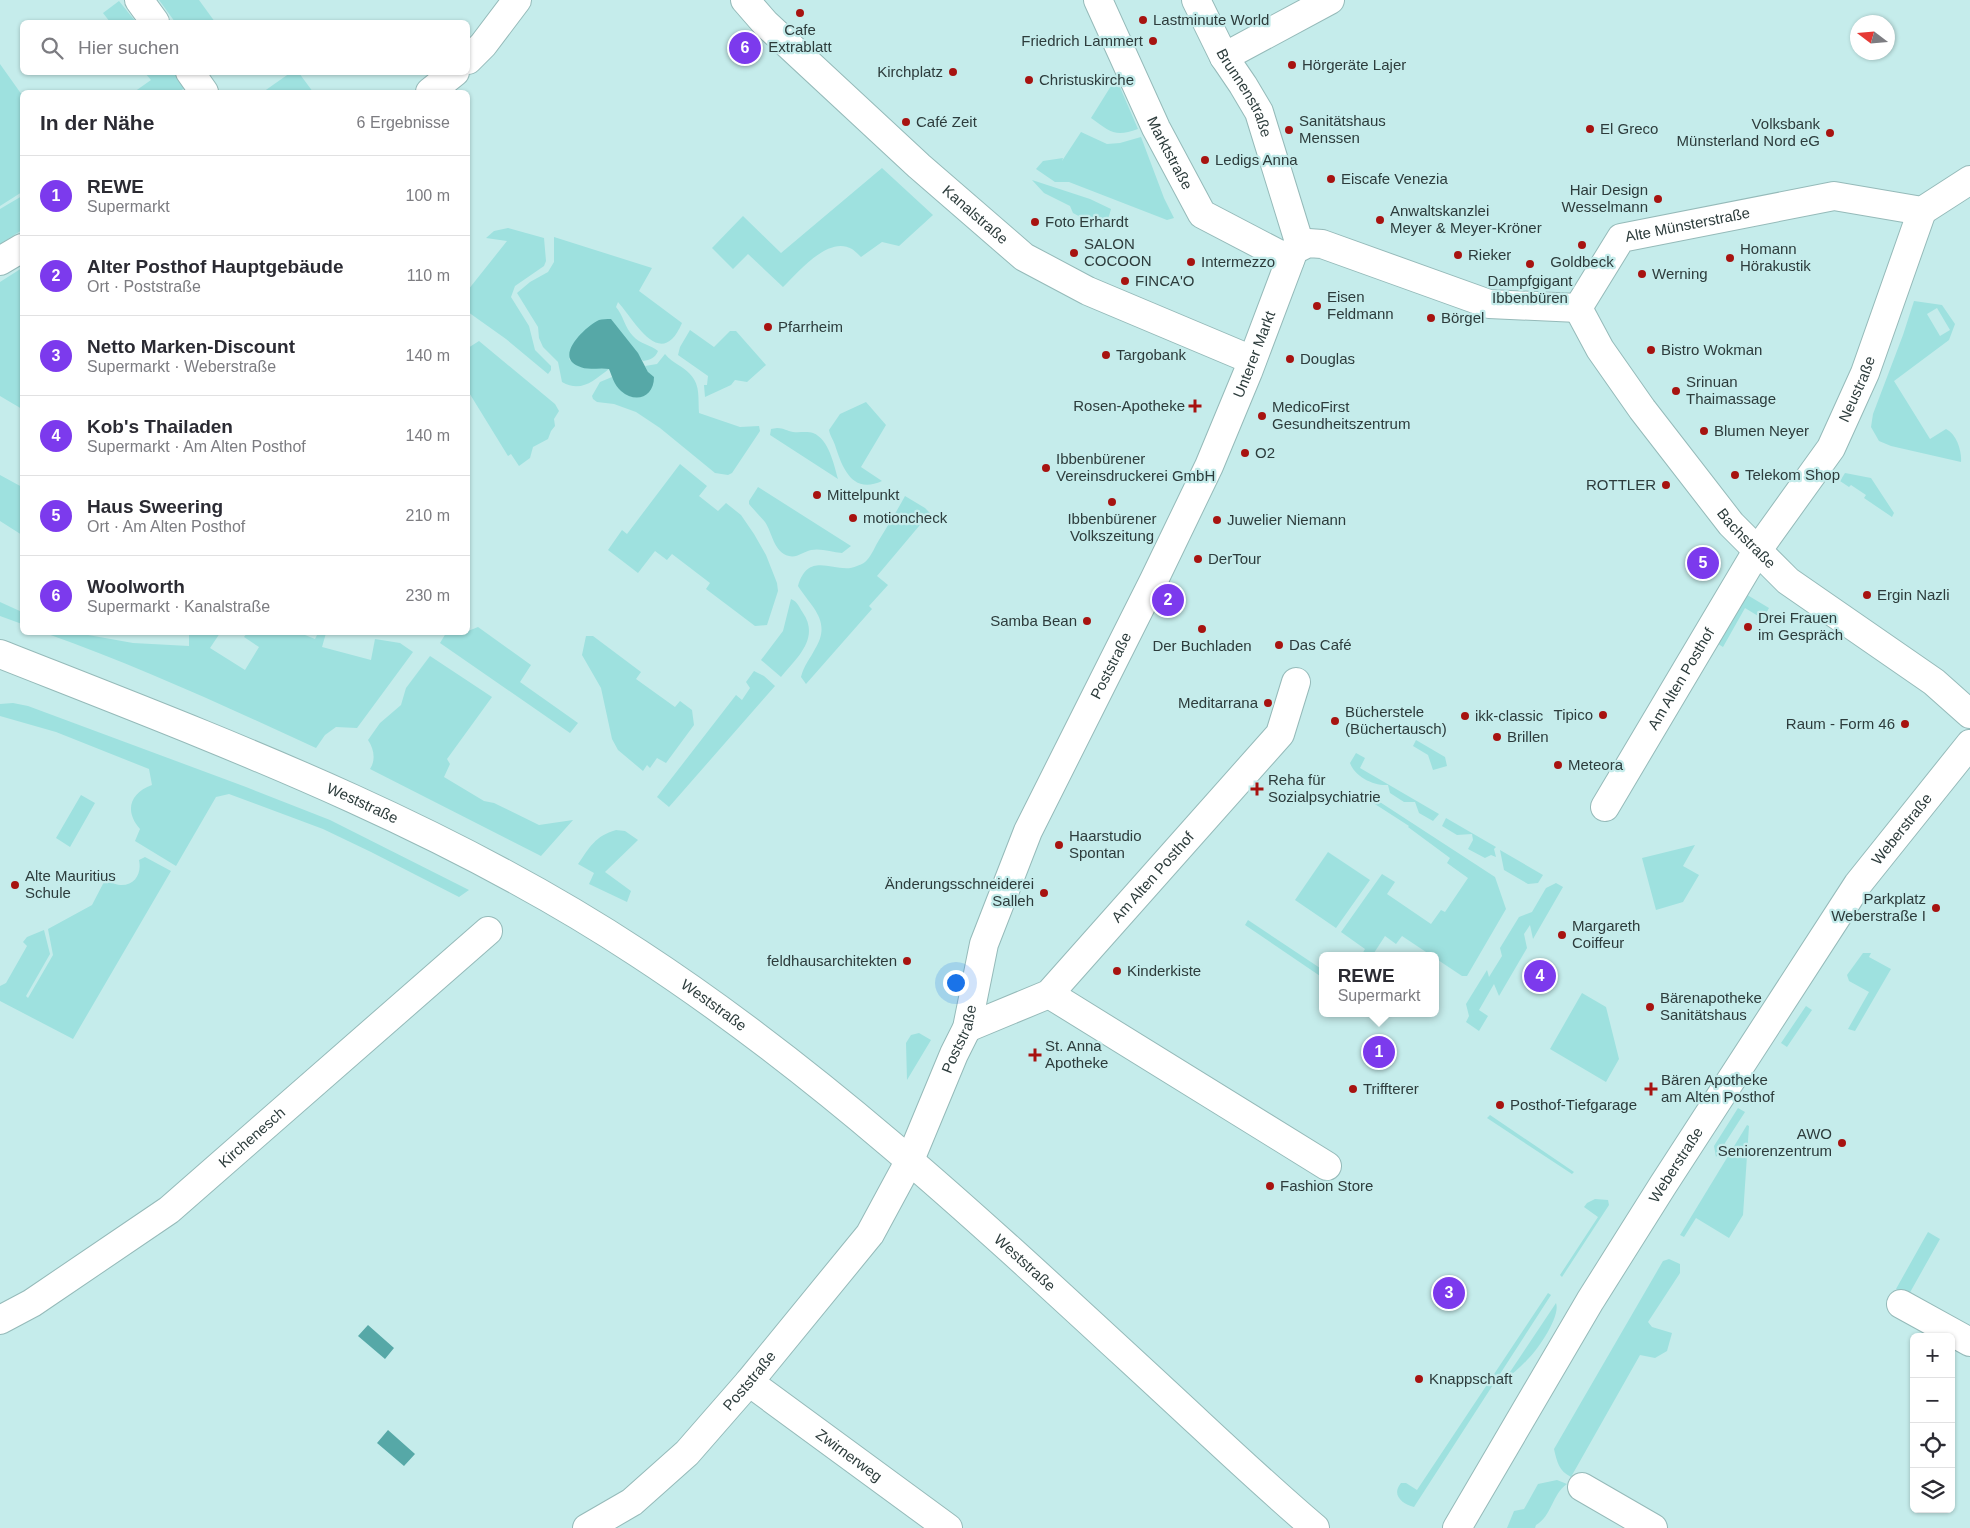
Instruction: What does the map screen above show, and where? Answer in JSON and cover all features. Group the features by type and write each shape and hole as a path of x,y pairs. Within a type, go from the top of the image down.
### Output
{"street":[{"path":"139,0 154,20"},
{"path":"470,58 483,45 517,0"},
{"name":"Kanalstraße","path":"745,0 765,22 918,166 1024,257 1088,291 1252,360"},
{"name":"Marktstraße","path":"1098,0 1156,128 1202,214 1304,250"},
{"name":"Brunnenstraße","path":"1196,0 1224,57 1244,85 1259,112 1282,190 1304,250"},
{"path":"1224,57 1330,0"},
{"path":"192,75 203,90"},
{"path":"433,90 452,75"},
{"path":"1922,211 1970,180"},
{"name":"Alte Münsterstraße","path":"1578,308 1621,238 1834,196 1922,211"},
{"name":"Neustraße","path":"1757,551 1831,448 1866,373 1922,211"},
{"path":"0,261 20,249"},
{"path":"1304,250 1488,304 1578,308"},
{"name":"Unterer Markt","path":"1209,466 1252,360 1304,250"},
{"name":"Bachstraße","path":"1578,308 1600,350 1642,409 1731,524 1757,551 1788,581 1934,682 1970,714"},
{"name":"Poststraße","path":"588,1528 634,1501 687,1453 749,1382 870,1234 910,1160 954,1054 967,1028 984,944 1028,832 1209,466"},
{"name":"Am Alten Posthof","path":"1605,807 1757,551"},
{"name":"Weststraße","path":"0,654 322,784 454,847 557,902 637,952 748,1030 825,1089 910,1160 1315,1528"},
{"name":"Am Alten Posthof","path":"967,1028 1049,994 1280,734 1296,682"},
{"name":"Weberstraße","path":"1457,1528 1606,1276 1858,884 1970,744"},
{"name":"Kirchenesch","path":"0,1320 32,1303 169,1210 488,931"},
{"path":"1049,994 1327,1166"},
{"path":"1901,1304 1970,1342"},
{"name":"Zwirnerweg","path":"749,1382 948,1528"},
{"path":"1582,1487 1653,1528"}],"shaded area":[{"path":"159,0 199,0 214,20 174,20"},
{"path":"119,1 134,20 108,20 103,13"},
{"path":"0,64 20,92 20,193 0,206"},
{"path":"147,75 179,75 188,86 181,90 137,90 151,80"},
{"path":"287,75 300,75 312,90 266,90"},
{"path":"1116,78 1138,129 1130,132 1113,132 1091,118"},
{"path":"1081,132 1107,144 1120,143 1141,137 1164,198 1174,218 1167,220 1069,182 1055,182 1036,169 1043,161 1063,158 1062,161"},
{"path":"882,168 933,215 899,246 882,242 861,257 852,249 843,246 833,247 824,251 805,265 783,287 748,254 733,269 712,248 743,216 781,253"},
{"path":"1032,180 1090,199 1111,209 1105,230 1073,213 1070,206 1044,193"},
{"path":"20,197 20,231 0,244 0,209"},
{"path":"508,228 544,238 546,261 544,266 515,286 511,297 529,326 535,350 551,366 548,374 506,339 470,313 470,287 507,241 486,238 494,231"},
{"path":"554,237 652,268 639,291 682,323 674,337 666,343 657,343 648,338 618,302 616,307 630,333 639,341 658,351 657,353 652,358 643,361 610,319 569,359 583,367 609,369 581,386 562,382 558,362 543,347 539,338 538,327 517,293 530,282 548,272 554,262"},
{"path":"20,269 20,408 0,396 0,282"},
{"path":"1914,301 1942,305 1955,324 1949,340 1894,381 1930,439 1946,429 1950,431 1960,448 1961,462 1891,446 1879,441 1871,427 1873,414","holes":["1937,308 1950,330 1940,336 1927,314"]},
{"path":"603,319 611,319 638,353 648,372 654,377 648,394 638,398 627,395 619,389 609,369 585,368 571,361 569,355 571,349 580,335 593,323"},
{"path":"690,330 714,347 730,331 736,331 766,365 747,382 735,380 731,385 705,397 704,385 707,385 708,376 678,355 680,347"},
{"path":"479,341 555,404 559,411 554,419 555,426 548,439 533,447 530,458 519,466 511,454 508,456 470,394 470,347"},
{"path":"665,354 687,371 695,381 698,392 699,413 740,427 759,426 760,431 732,473 728,475 715,473 660,428 636,412 614,404 597,402 593,399 592,396 600,382 612,377 614,381 648,372 645,366 657,364"},
{"path":"866,402 886,425 861,467 882,481 872,484 856,482 850,477 841,462 829,430 840,414"},
{"path":"777,428 793,432 811,432 819,436 827,446 838,479 770,435 771,429"},
{"path":"680,464 707,486 699,496 718,511 726,503 741,515 766,555 777,583 778,591 767,625 755,626 706,589 710,583 672,554 667,560 655,551 638,573 608,550 622,530 627,534"},
{"path":"1845,473 1871,478 1894,513 1892,517 1864,498 1866,495 1851,485 1849,487 1840,481"},
{"path":"0,475 20,486 20,534 0,521"},
{"path":"758,487 851,546 842,553 815,550 795,556 784,554 774,542 765,522 749,504"},
{"path":"905,496 930,513 877,576 888,585 869,606 872,609 806,684 801,677 820,639 821,623 814,608 798,586 803,575 809,568 816,566 849,568 865,562"},
{"path":"1744,593 1769,608 1763,619 1745,608 1723,647 1715,642"},
{"path":"791,599 797,603 808,622 808,639 799,655 781,677 761,660 783,631"},
{"path":"0,602 20,611 20,623 0,616"},
{"path":"478,627 531,665 520,682 578,723 570,733 440,643 445,635 470,635 470,630"},
{"path":"50,635 88,635 133,643 189,646 189,635 219,635 210,648 245,670 259,647 244,637 246,635 305,635 315,639 317,635 325,635 322,647 371,660 375,639 400,643 413,652 357,728 336,727 325,735 316,748 216,702"},
{"path":"586,636 593,636 641,672 636,679 675,707 680,701 692,710 694,725 666,763 657,758 650,768 647,765 643,771 618,750 612,739 601,688 582,655"},
{"path":"430,656 492,697 447,759 450,764 444,777 484,801 494,803 539,825 573,820 541,856 370,769 374,754 368,740 380,723 401,705 406,688"},
{"path":"754,671 764,676 775,686 669,807 657,797 736,695 742,700 750,688 746,682"},
{"path":"13,703 28,706 330,820 469,890 459,897 323,829 229,794 216,797 176,866 135,841 140,829 132,816 132,803 139,793 152,785 149,769 56,732 0,716 0,704"},
{"path":"1416,740 1445,757 1447,766 1433,770 1428,755 1413,746"},
{"path":"1356,753 1365,758 1360,768 1439,814 1433,821 1419,813 1415,802 1404,802 1390,793 1388,785 1366,780 1352,768 1350,763"},
{"path":"1366,793 1495,877 1506,909 1467,976 1462,976 1439,961 1439,952 1426,952 1402,936 1396,944 1385,936 1375,952 1363,952 1365,949 1341,932 1382,874 1395,882 1387,894 1431,924 1441,910 1445,912 1468,878 1447,863 1450,858 1409,826 1364,797"},
{"path":"81,795 95,803 70,847 56,838"},
{"path":"1446,818 1496,847 1494,849 1496,857 1491,855 1485,858 1468,849 1473,840 1472,834 1457,835 1442,826"},
{"path":"616,830 625,831 638,840 605,872 631,891 627,902 589,884 594,873 578,864 598,839"},
{"path":"1695,845 1683,866 1699,875 1683,902 1656,910 1642,858"},
{"path":"1500,850 1543,875 1538,883 1528,884 1504,870"},
{"path":"1328,852 1370,880 1336,928 1295,900"},
{"path":"145,857 171,871 73,1039 0,1001 0,986 6,983 27,946 23,942 27,937 44,930 50,954 26,996 28,998 53,955 48,929 92,905 105,880 120,885 133,881 138,874 139,860"},
{"path":"1556,883 1563,887 1533,939 1530,925 1524,934 1527,948 1499,996 1494,984 1479,1010 1488,1016 1479,1031 1466,1022 1469,1016 1466,1004 1487,970 1489,977 1502,956 1500,948 1519,917 1532,912 1546,888"},
{"path":"1248,920 1319,967 1319,975 1245,925"},
{"path":"1863,953 1871,953 1869,957 1891,969 1855,1031 1848,1029 1869,992 1849,981 1847,975"},
{"path":"1582,993 1606,1007 1619,1059 1606,1082 1550,1049"},
{"path":"1806,1006 1812,1010 1787,1047 1781,1043"},
{"path":"919,1033 931,1040 907,1080 906,1043 911,1035"},
{"path":"1738,1108 1745,1112 1716,1157 1714,1146"},
{"path":"1490,1115 1574,1172 1572,1174 1487,1118"},
{"path":"1747,1125 1749,1126 1743,1215 1729,1238 1696,1218 1684,1237 1680,1235"},
{"path":"1595,1199 1608,1200 1609,1205 1562,1277 1560,1275 1598,1217 1584,1207"},
{"path":"1928,1232 1940,1239 1908,1296 1896,1289"},
{"path":"1669,1259 1680,1264 1680,1273 1648,1322 1652,1327 1672,1333 1667,1351 1655,1358 1640,1355 1571,1477 1559,1466 1554,1449 1663,1261"},
{"path":"1548,1293 1551,1295 1414,1507 1406,1504 1399,1498 1398,1487 1401,1483 1406,1483 1417,1490"},
{"path":"1556,1303 1555,1316 1542,1341 1531,1356 1504,1381"},
{"path":"368,1325 394,1348 385,1359 358,1336"},
{"path":"388,1430 415,1454 404,1466 377,1443"},
{"path":"1557,1480 1567,1484 1558,1493 1545,1516 1535,1528 1507,1528 1514,1511 1524,1509 1538,1484"}],"place":[{"name":"Cafe Extrablatt","path":"800,13"},
{"name":"Lastminute World","path":"1143,20"},
{"name":"Friedrich Lammert","path":"1153,41"},
{"name":"Woolworth","path":"745,48"},
{"name":"Hörgeräte Lajer","path":"1292,65"},
{"name":"Kirchplatz","path":"953,72"},
{"name":"Christuskirche","path":"1029,80"},
{"name":"Café Zeit","path":"906,122"},
{"name":"El Greco","path":"1590,129"},
{"name":"Sanitätshaus Menssen","path":"1289,130"},
{"name":"Volksbank Münsterland Nord eG","path":"1830,133"},
{"name":"Ledigs Anna","path":"1205,160"},
{"name":"Eiscafe Venezia","path":"1331,179"},
{"name":"Hair Design Wesselmann","path":"1658,199"},
{"name":"Anwaltskanzlei Meyer & Meyer-Kröner","path":"1380,220"},
{"name":"Foto Erhardt","path":"1035,222"},
{"name":"Goldbeck","path":"1582,245"},
{"name":"SALON COCOON","path":"1074,253"},
{"name":"Rieker","path":"1458,255"},
{"name":"Homann Hörakustik","path":"1730,258"},
{"name":"Intermezzo","path":"1191,262"},
{"name":"Dampfgigant Ibbenbüren","path":"1530,264"},
{"name":"Werning","path":"1642,274"},
{"name":"FINCA'O","path":"1125,281"},
{"name":"Eisen Feldmann","path":"1317,306"},
{"name":"Börgel","path":"1431,318"},
{"name":"Pfarrheim","path":"768,327"},
{"name":"Bistro Wokman","path":"1651,350"},
{"name":"Targobank","path":"1106,355"},
{"name":"Douglas","path":"1290,359"},
{"name":"Srinuan Thaimassage","path":"1676,391"},
{"name":"Rosen-Apotheke","path":"1195,406"},
{"name":"MedicoFirst Gesundheitszentrum","path":"1262,416"},
{"name":"Blumen Neyer","path":"1704,431"},
{"name":"O2","path":"1245,453"},
{"name":"Ibbenbürener Vereinsdruckerei GmbH","path":"1046,468"},
{"name":"Telekom Shop","path":"1735,475"},
{"name":"ROTTLER","path":"1666,485"},
{"name":"Mittelpunkt","path":"817,495"},
{"name":"Ibbenbürener Volkszeitung","path":"1112,502"},
{"name":"motioncheck","path":"853,518"},
{"name":"Juwelier Niemann","path":"1217,520"},
{"name":"DerTour","path":"1198,559"},
{"name":"Haus Sweering","path":"1703,563"},
{"name":"Ergin Nazli","path":"1867,595"},
{"name":"Alter Posthof Hauptgebäude","path":"1168,600"},
{"name":"Samba Bean","path":"1087,621"},
{"name":"Drei Frauen im Gespräch","path":"1748,627"},
{"name":"Der Buchladen","path":"1202,629"},
{"name":"Das Café","path":"1279,645"},
{"name":"Meditarrana","path":"1268,703"},
{"name":"Tipico","path":"1603,715"},
{"name":"ikk-classic","path":"1465,716"},
{"name":"Bücherstele (Büchertausch)","path":"1335,721"},
{"name":"Raum - Form 46","path":"1905,724"},
{"name":"Brillen","path":"1497,737"},
{"name":"Meteora","path":"1558,765"},
{"name":"Reha für Sozialpsychiatrie","path":"1257,789"},
{"name":"Haarstudio Spontan","path":"1059,845"},
{"name":"Alte Mauritius Schule","path":"15,885"},
{"name":"Änderungsschneiderei Salleh","path":"1044,893"},
{"name":"Parkplatz Weberstraße I","path":"1936,908"},
{"name":"Margareth Coiffeur","path":"1562,935"},
{"name":"feldhausarchitekten","path":"907,961"},
{"name":"Kinderkiste","path":"1117,971"},
{"name":"Kob's Thailaden","path":"1540,976"},
{"name":"Bärenapotheke Sanitätshaus","path":"1650,1007"},
{"name":"REWE","path":"1379,1052"},
{"name":"St. Anna Apotheke","path":"1035,1055"},
{"name":"Triffterer","path":"1353,1089"},
{"name":"Bären Apotheke am Alten Posthof","path":"1651,1089"},
{"name":"Posthof-Tiefgarage","path":"1500,1105"},
{"name":"AWO Seniorenzentrum","path":"1842,1143"},
{"name":"Fashion Store","path":"1270,1186"},
{"name":"Netto Marken-Discount","path":"1449,1293"},
{"name":"Knappschaft","path":"1419,1379"}]}
